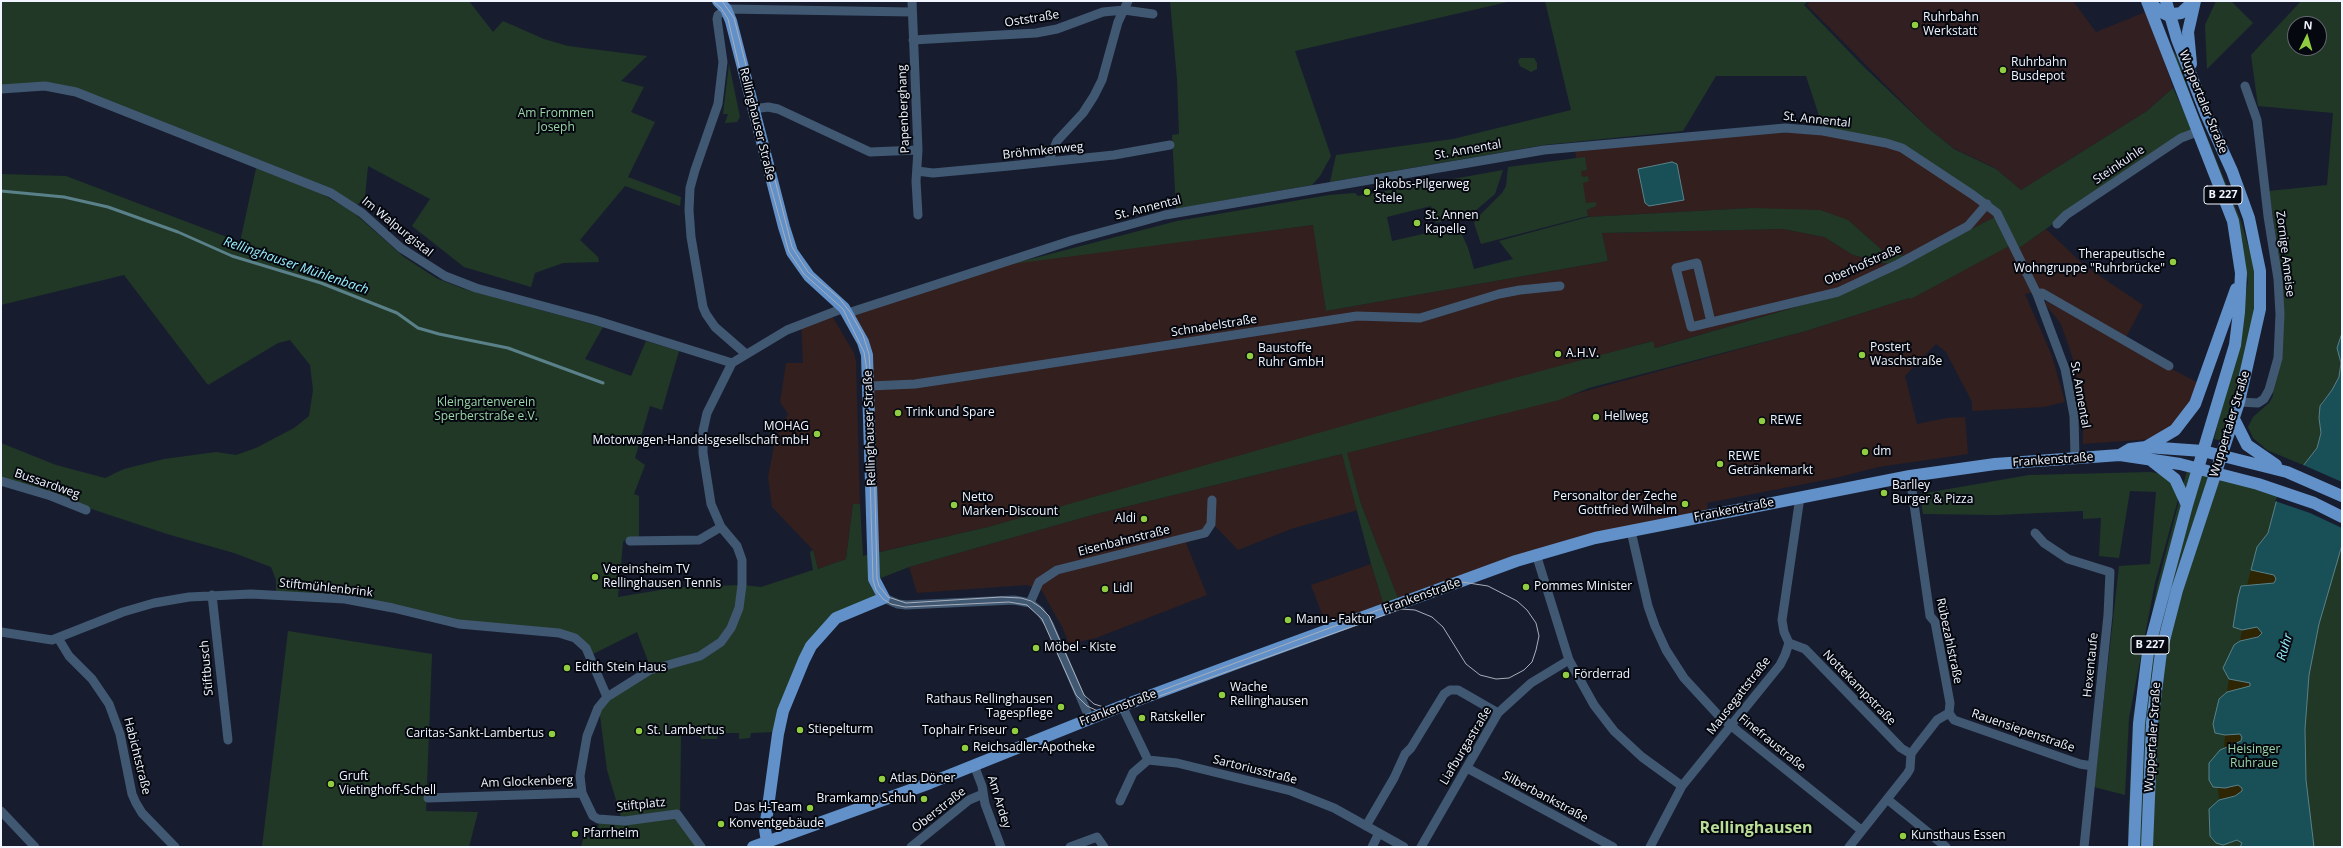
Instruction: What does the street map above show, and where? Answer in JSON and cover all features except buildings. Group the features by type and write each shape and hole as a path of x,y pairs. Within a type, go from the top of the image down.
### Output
{"main road":[{"path":"2148,1 2181,13 2194,1"},
{"name":"B 227","path":"2148,1 2162,42"},
{"path":"2191,73 2188,32 2194,1"},
{"name":"Rellinghauser Straße","path":"722,5 733,28 753,109 792,252 809,276 846,311 863,342 867,355 870,386 874,580 884,598"},
{"path":"2162,42 2169,9"},
{"name":"Wuppertaler Straße","path":"2147,847 2152,723 2161,652 2177,590 2239,402 2260,309 2260,271 2249,218 2232,171 2206,114 2169,9"},
{"name":"Wuppertaler Straße","path":"2134,847 2139,724 2148,652 2187,505 2235,345 2241,273 2233,221 2177,84 2162,42"},
{"path":"2146,448 2175,430 2195,404 2228,316 2241,273"},
{"path":"2234,419 2244,441 2264,462"},
{"name":"Frankenstraße","path":"2120,455 2130,449 2146,448 2203,451 2222,454 2264,462 2342,496"},
{"name":"Frankenstraße","path":"753,847 974,765 1122,706 1536,554 1595,538 1910,476 1995,464 2120,455 2199,468 2258,484 2308,501 2342,517"},
{"path":"2152,461 2174,479 2187,505"},
{"path":"767,842 765,823 778,734 783,711 804,660 811,646 836,618 884,598"}],"street":[{"name":"Papenberghang","path":"912,1 918,150 918,215"},
{"path":"1048,162 1057,141 1083,113 1102,80 1118,22 1128,1"},
{"path":"746,354 715,327 703,307 688,210 695,170 718,104 724,62 717,19 722,5 912,12"},
{"name":"Oststraße","path":"913,40 1036,33 1058,29 1103,12 1124,10 1153,14"},
{"name":"Im Walpurgistal","path":"1,89 45,86 76,92 332,193 362,213 407,252 445,276 476,288 595,320 732,363"},
{"name":"Zornige Ameise","path":"2239,402 2258,403 2264,399 2269,390 2278,358 2280,314 2278,279 2268,216 2257,120 2245,86"},
{"path":"753,109 768,107 778,109 870,152 918,150"},
{"name":"St. Annental","path":"846,311 1073,240 1165,214 1512,154 1679,136 1785,128 1823,131 1879,141 1915,155 1987,204 2002,221 2037,294 2065,369 2074,416 2075,458"},
{"name":"Steinkuhle","path":"2057,224 2066,215 2181,138 2197,132"},
{"name":"Bröhmkenweg","path":"917,172 933,173 1114,155 1170,145"},
{"name":"Oberhofstraße","path":"1711,322 1697,263 1676,268 1691,327 1838,292 1898,264 1968,226 1987,204"},
{"name":"Schnabelstraße","path":"870,386 915,384 1357,316 1420,318 1499,294 1520,290 1560,286"},
{"path":"2037,294 2042,293 2169,366"},
{"path":"732,363 799,324 846,311"},
{"name":"Am Glockenberg","path":"428,798 582,793 580,776 587,736 598,708 607,696 650,670 700,656 726,637 738,608 742,585 742,560 737,546 721,527 711,504 708,490 703,432 707,413 732,363"},
{"name":"Rübezahlstraße","path":"1910,476 1930,616 1935,622 1950,703 1949,713"},
{"name":"Bussardweg","path":"1,481 51,496 86,510"},
{"path":"1789,643 1784,632 1782,620 1800,497"},
{"name":"Eisenbahnstraße","path":"1030,603 1039,582 1057,570 1204,533 1211,524 1212,500"},
{"path":"630,541 699,540 721,527"},
{"name":"Finefraustraße","path":"1631,531 1648,606 1666,650 1696,692 1731,726 1861,830"},
{"name":"Hexentaufe","path":"2035,533 2044,543 2068,559 2110,572 2084,847"},
{"path":"1536,554 1569,660 1594,705 1614,731 1642,758 1682,786"},
{"name":"Stiftmühlenbrink","path":"58,638 123,612 154,603 212,595 251,594 345,599 393,608 459,624 559,633 575,638 586,648 607,696"},
{"name":"Stiftbusch","path":"212,595 228,740"},
{"path":"884,598 898,604 906,605 1014,600 1030,603 1040,611 1049,624 1090,719"},
{"path":"1,632 45,640 58,638"},
{"name":"Habichtstraße","path":"58,638 69,656 92,679 109,704 120,734 132,794 136,803 142,813 175,847"},
{"name":"Mausegattstraße","path":"1650,847 1682,786 1780,665 1789,643"},
{"name":"Nottekampstraße","path":"1789,643 1805,649 1891,738 1910,754"},
{"name":"Liafburgastraße","path":"1421,847 1498,714 1531,683 1569,660"},
{"path":"1366,826 1394,778 1405,754 1411,748 1444,694 1450,690 1458,690 1498,714"},
{"path":"1120,801 1133,773 1148,760 1122,706"},
{"path":"1849,847 1910,769 1910,754 1937,720 1949,713"},
{"name":"Rauensiepenstraße","path":"1949,713 1954,720 2080,764 2092,766"},
{"name":"Sartoriusstraße","path":"1148,760 1177,763 1291,791 1319,801 1404,847"},
{"name":"Am Ardey","path":"974,765 1001,847"},
{"name":"Silberbankstraße","path":"1467,768 1613,847"},
{"name":"Stiftplatz","path":"582,793 594,816 598,819 625,821 677,814 700,847"},
{"name":"Oberstraße","path":"911,847 969,800 983,794"},
{"path":"1887,799 1946,847"},
{"path":"1,811 35,847"},
{"path":"1372,847 1379,833"},
{"path":"1070,847 1097,837 1104,847"}],"shaded area":[{"path":"1810,1 2073,1 2096,32 2148,11 2173,88 2147,111 2021,190 1995,168 1953,148 1928,128 1807,5"},
{"path":"1824,131 1914,155 1995,217 1873,279 1837,294 1796,307 1654,348 1652,341 988,527 875,553 870,368 850,313 1003,262 1314,225 1326,311 1608,261 1602,233 1783,229 1824,237 1853,255 1888,264 1903,257 1882,250 1848,220 1751,208 1588,217 1574,147 1687,136"},
{"path":"2046,229 2085,266 2143,305 2125,339 2041,291 2025,294 2052,356 2065,402 2044,407 1972,411 1972,402 1946,352 1936,344 1905,376 1917,424 1947,418 1965,417 1968,454 1879,467 1835,478 1707,503 1708,515 1595,537 1400,603 1361,504 1346,453 1468,423 1806,331 1909,298 1911,299 2011,244 2015,251"},
{"path":"2046,301 2200,384 2191,402 2172,425 2152,439 2083,444 2083,416 2075,365 2061,324 2046,305"},
{"name":"MOHAG Motorwagen-Handelsgesellschaft mbH","path":"831,314 854,353 856,362 860,504 853,504 846,559 818,569 813,550 772,507 768,477 775,441 788,414 780,402 786,363 803,363 801,324"},
{"path":"1342,454 1358,510 1291,529 1238,550 1215,526 1207,535 1186,543 1207,595 1096,638 1069,644 1063,629 1042,591 1027,585 917,593 909,567 1096,514"},
{"path":"1371,564 1385,609 1328,630 1311,585"}],"green space":[{"name":"Am Frommen Joseph","path":"1,1 469,1 493,32 503,21 544,39 568,46 647,56 621,81 644,87 631,112 655,122 628,177 681,197 680,206 625,186 580,240 598,257 599,262 563,263 535,273 531,287 464,267 412,226 430,199 368,166 365,197 355,207 77,91 1,88"},
{"path":"1170,1 1512,1 1295,51 1331,156 1320,176 1312,185 1176,209 1172,135 1179,134 1177,79"},
{"path":"1545,1 1808,1 1804,5 1862,65 1928,128 1954,149 1996,169 2021,190 2147,111 2173,88 2194,133 2085,201 2015,251 2011,245 1911,299 1909,298 1806,331 1589,388 1559,400 1347,453 1361,504 1400,603 1385,609 1371,564 1342,454 1096,514 909,567 876,580 881,593 822,629 774,732 751,733 750,738 739,739 739,733 718,733 717,739 701,739 701,734 681,734 680,818 700,847 581,847 584,836 597,839 599,819 622,820 607,770 599,708 650,671 701,656 724,640 743,585 761,587 813,570 810,552 813,550 818,569 846,559 853,504 860,504 863,556 988,527 1466,391 1653,341 1655,348 1796,307 1838,294 1873,279 1995,217 1915,155 1824,131 1806,76 1716,76 1683,131 1544,145 1330,182 1336,155 1453,139 1571,110"},
{"path":"2216,1 2231,1 2253,23 2207,69 2205,25"},
{"path":"2301,1 2342,1 2342,333 2337,348 2341,363 2339,377 2332,390 2322,402 2319,418 2321,433 2317,448 2303,465 2267,450 2253,438 2248,427 2253,417 2269,403 2273,396 2279,257 2269,191 2327,185 2333,113 2258,106 2251,55 2287,16 2287,56 2327,56 2327,16 2287,16"},
{"path":"2169,46 2177,56 2192,100 2240,218 2255,269 2257,308 2223,441 2214,439 2237,345 2248,282 2237,220"},
{"path":"1520,58 1534,58 1537,63 1537,69 1531,72 1520,66 1518,61"},
{"path":"729,64 740,117 737,122 725,123 728,114 723,114"},
{"path":"1585,157 1587,170 1581,171 1582,177 1588,176 1589,181 1583,183 1586,203 1596,202 1596,206 1587,210 1588,216 1481,244 1474,223 1477,218 1502,193 1506,186 1508,167"},
{"name":"Kleingartenverein Sperberstraße e.V.","path":"257,164 307,186 351,210 404,257 436,278 464,289 603,327 585,359 631,376 646,341 679,351 662,410 650,406 635,458 645,465 634,494 639,496 639,539 626,539 623,542 618,597 678,587 741,585 738,608 716,646 651,669 637,632 591,655 577,638 483,626 394,607 276,594 276,580 271,567 234,553 167,534 1,479 1,443 56,465 105,478 124,469 164,459 216,452 236,455 256,448 294,428 309,416 313,390 310,365 290,340 278,343 208,385 124,275 1,305 1,174 66,176 240,242"},
{"path":"1503,170 1495,194 1475,211 1436,223 1431,206 1387,217 1392,241 1458,226 1468,248 1474,269 1513,259 1499,241 1588,217 1751,208 1820,210 1848,220 1882,250 1904,256 1888,264 1853,255 1824,237 1783,229 1602,233 1608,261 1326,311 1313,225 1012,264 1177,221 1329,195 1355,193 1358,196"},
{"name":"Heisinger Ruhraue","path":"2189,463 2342,519 2342,847 2129,847 2128,829 2133,717 2157,586"},
{"path":"2151,472 2165,475 2173,484 2179,496 2155,583 2129,718 2125,795 2094,787 2119,566 2150,564 2156,492 2130,491 2119,558 2099,556 2101,518 2083,519 2083,511 1996,515 1923,514 1920,494 2029,475"},
{"path":"288,631 432,654 426,811 478,812 469,847 262,847"}],"sand":[{"path":"2251,570 2274,575 2277,578 2275,583 2247,585"},
{"path":"2257,627 2262,633 2258,637 2240,641 2242,630"},
{"path":"2229,679 2248,681 2250,686 2227,692"},
{"path":"2240,734 2241,741 2224,748 2225,735"},
{"path":"2238,785 2242,787 2242,791 2235,796 2219,799 2218,788"}],"water":[{"path":"1672,162 1677,164 1684,200 1649,206 1645,203 1638,169"},
{"name":"Ruhr","path":"2342,333 2342,545 2319,624 2309,675 2305,729 2306,780 2314,847 2240,847 2242,843 2237,840 2223,845 2216,843 2210,836 2209,809 2219,800 2235,796 2242,791 2242,788 2238,785 2225,788 2213,787 2209,780 2209,763 2220,750 2241,741 2242,737 2240,734 2225,735 2215,733 2213,724 2219,699 2227,692 2250,686 2250,683 2229,679 2223,668 2234,645 2240,641 2258,637 2262,633 2257,627 2242,630 2233,627 2238,597 2241,586 2274,583 2276,579 2274,575 2251,570 2257,547 2268,533 2277,499 2317,448 2321,433 2319,418 2320,406 2332,390 2339,377 2341,363 2337,348"}],"pier":[{"path":"2301,464 2342,482 2342,528 2310,513 2275,501 2286,481"}],"waterway":[{"name":"Rellinghauser Mühlenbach","path":"1,191 64,197 108,207 178,232 232,256 321,283 397,313 418,328 439,334 508,348 603,383"}],"tram line":[{"path":"713,1 721,8 728,19 749,109 789,252 804,274 843,309 864,352 867,371 873,580 876,590 883,599 891,604 905,607 1009,602 1027,605 1042,619 1076,695 1087,706 1100,712 1115,712 1401,609 1415,610 1432,617 1443,627 1466,664 1480,675 1496,679 1509,678 1524,670 1532,662 1539,636 1536,623 1527,610 1517,601 1488,586 1462,582 1424,593 1114,708 1107,708 1094,704 1084,695 1049,616 1031,601 1021,598 1001,597 906,603 888,597 879,586 877,579 873,412 869,354 863,335 850,312 839,298 808,272 792,247 734,18 722,1"}],"place":[{"name":"Ruhrbahn Werkstatt","path":"1915,25"},
{"name":"Ruhrbahn Busdepot","path":"2003,70"},
{"name":"Jakobs-Pilgerweg Stele","path":"1367,192"},
{"name":"St. Annen Kapelle","path":"1417,223"},
{"name":"Therapeutische Wohngruppe \"Ruhrbrücke\"","path":"2173,262"},
{"name":"A.H.V.","path":"1558,354"},
{"name":"Postert Waschstraße","path":"1862,355"},
{"name":"Baustoffe Ruhr GmbH","path":"1250,356"},
{"name":"Trink und Spare","path":"898,413"},
{"name":"Hellweg","path":"1596,417"},
{"name":"REWE","path":"1762,421"},
{"name":"MOHAG Motorwagen-Handelsgesellschaft mbH","path":"817,434"},
{"name":"dm","path":"1865,452"},
{"name":"REWE Getränkemarkt","path":"1720,464"},
{"name":"Barlley Burger & Pizza","path":"1884,493"},
{"name":"Personaltor der Zeche Gottfried Wilhelm","path":"1685,504"},
{"name":"Netto Marken-Discount","path":"954,505"},
{"name":"Aldi","path":"1144,519"},
{"name":"Vereinsheim TV Rellinghausen Tennis","path":"595,577"},
{"name":"Pommes Minister","path":"1526,587"},
{"name":"Lidl","path":"1105,589"},
{"name":"Manu - Faktur","path":"1288,620"},
{"name":"Möbel - Kiste","path":"1036,648"},
{"name":"Edith Stein Haus","path":"567,668"},
{"name":"Förderrad","path":"1566,675"},
{"name":"Wache Rellinghausen","path":"1222,695"},
{"name":"Rathaus Rellinghausen Tagespflege","path":"1061,707"},
{"name":"Ratskeller","path":"1142,718"},
{"name":"Stiepelturm","path":"800,730"},
{"name":"St. Lambertus","path":"639,731"},
{"name":"Tophair Friseur","path":"1015,731"},
{"name":"Caritas-Sankt-Lambertus","path":"552,734"},
{"name":"Reichsadler-Apotheke","path":"965,748"},
{"name":"Atlas Döner","path":"882,779"},
{"name":"Gruft Vietinghoff-Schell","path":"331,784"},
{"name":"Bramkamp Schuh","path":"924,799"},
{"name":"Das H-Team","path":"810,808"},
{"name":"Konventgebäude","path":"721,824"},
{"name":"Pfarrheim","path":"575,834"},
{"name":"Kunsthaus Essen","path":"1903,836"}],"district":[{"name":"Rellinghausen","path":"1756,828"}]}
